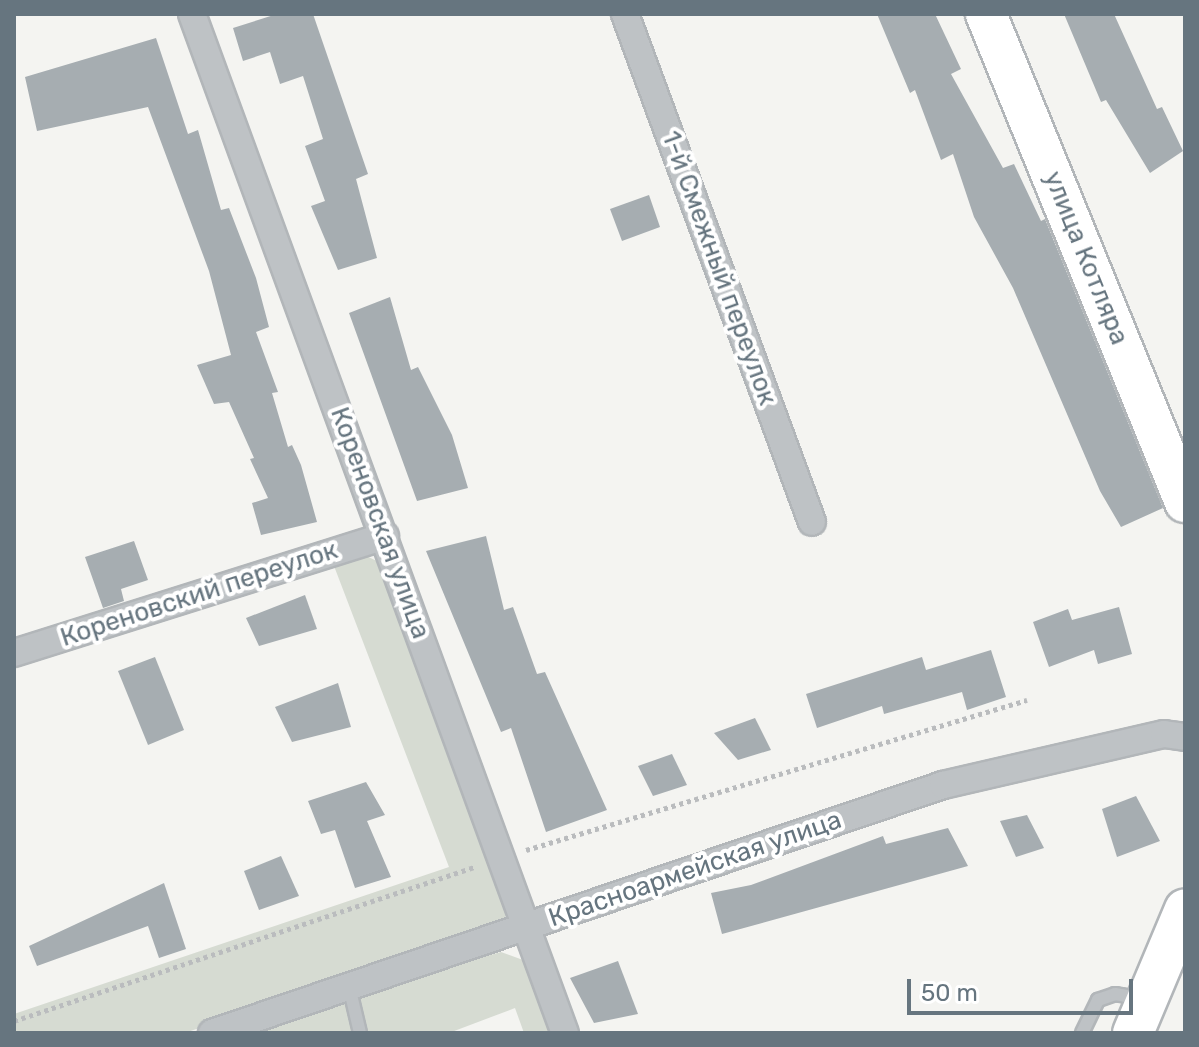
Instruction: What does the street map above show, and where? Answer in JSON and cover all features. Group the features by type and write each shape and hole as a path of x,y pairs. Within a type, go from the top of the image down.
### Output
{"main road":[{"name":"улица Котляра","path":"986,14 1185,502"},
{"path":"1139,1016 1185,909"}],"street":[{"name":"Кореновская улица","path":"192,14 565,1033"},
{"name":"1-й Смежный переулок","path":"625,14 812,522"},
{"name":"Кореновский переулок","path":"14,653 385,536"},
{"name":"Красноармейская улица","path":"212,1033 943,785 1164,734 1185,737"}],"lane":[{"path":"349,986 360,1033"},
{"path":"1082,1033 1098,1000 1115,994 1139,1016"}],"shaded area":[{"path":"362,554 379,562 508,911 504,920 185,1033 14,1033 14,1014 449,867 334,566"},
{"path":"501,952 523,960 531,970 555,1033 524,1033 515,1008 449,1033 253,1033 387,983"}],"building":[{"path":"277,14 313,14 368,174 356,179 377,258 338,270 311,206 325,201 305,146 323,139 303,76 280,84 270,52 243,61 233,28"},
{"path":"877,14 935,14 961,69 951,74 1003,168 1014,164 1041,221 1045,219 1163,508 1121,527 1100,491 1013,288 974,217 953,154 941,160 915,90 910,93"},
{"path":"1064,14 1114,14 1157,109 1162,107 1183,151 1150,173 1106,100 1101,102"},
{"path":"156,38 188,134 198,130 221,210 229,208 256,278 269,327 256,332 278,392 272,393 288,447 292,445 301,465 317,522 261,535 252,503 268,498 250,459 254,458 229,402 214,404 197,365 231,355 209,271 148,107 37,131 25,77"},
{"path":"649,195 660,227 622,241 610,209"},
{"path":"390,297 411,370 418,367 452,435 468,488 417,501 349,313"},
{"path":"486,536 504,610 513,607 537,674 545,672 607,810 546,832 511,728 501,732 426,551"},
{"path":"134,541 148,580 121,589 124,601 103,608 85,557"},
{"path":"305,595 317,629 259,646 246,618"},
{"path":"1119,607 1132,654 1098,664 1094,650 1049,667 1033,622 1068,609 1072,620"},
{"path":"991,650 1006,697 967,710 962,692 884,714 882,706 817,728 806,694 922,657 926,670"},
{"path":"155,657 184,730 148,745 118,671"},
{"path":"338,683 351,727 292,742 275,707"},
{"path":"755,718 771,750 738,760 714,733"},
{"path":"672,754 687,785 653,796 638,766"},
{"path":"366,782 385,815 367,821 391,877 355,888 335,830 321,834 308,801"},
{"path":"1136,796 1160,841 1117,857 1102,809"},
{"path":"1027,815 1044,848 1016,857 1000,821"},
{"path":"948,828 968,866 722,934 711,893 751,885 883,836 886,844"},
{"path":"281,856 299,896 259,910 244,871"},
{"path":"164,883 186,949 159,958 148,926 37,966 29,946"},
{"path":"618,961 638,1014 594,1023 570,978"}]}
